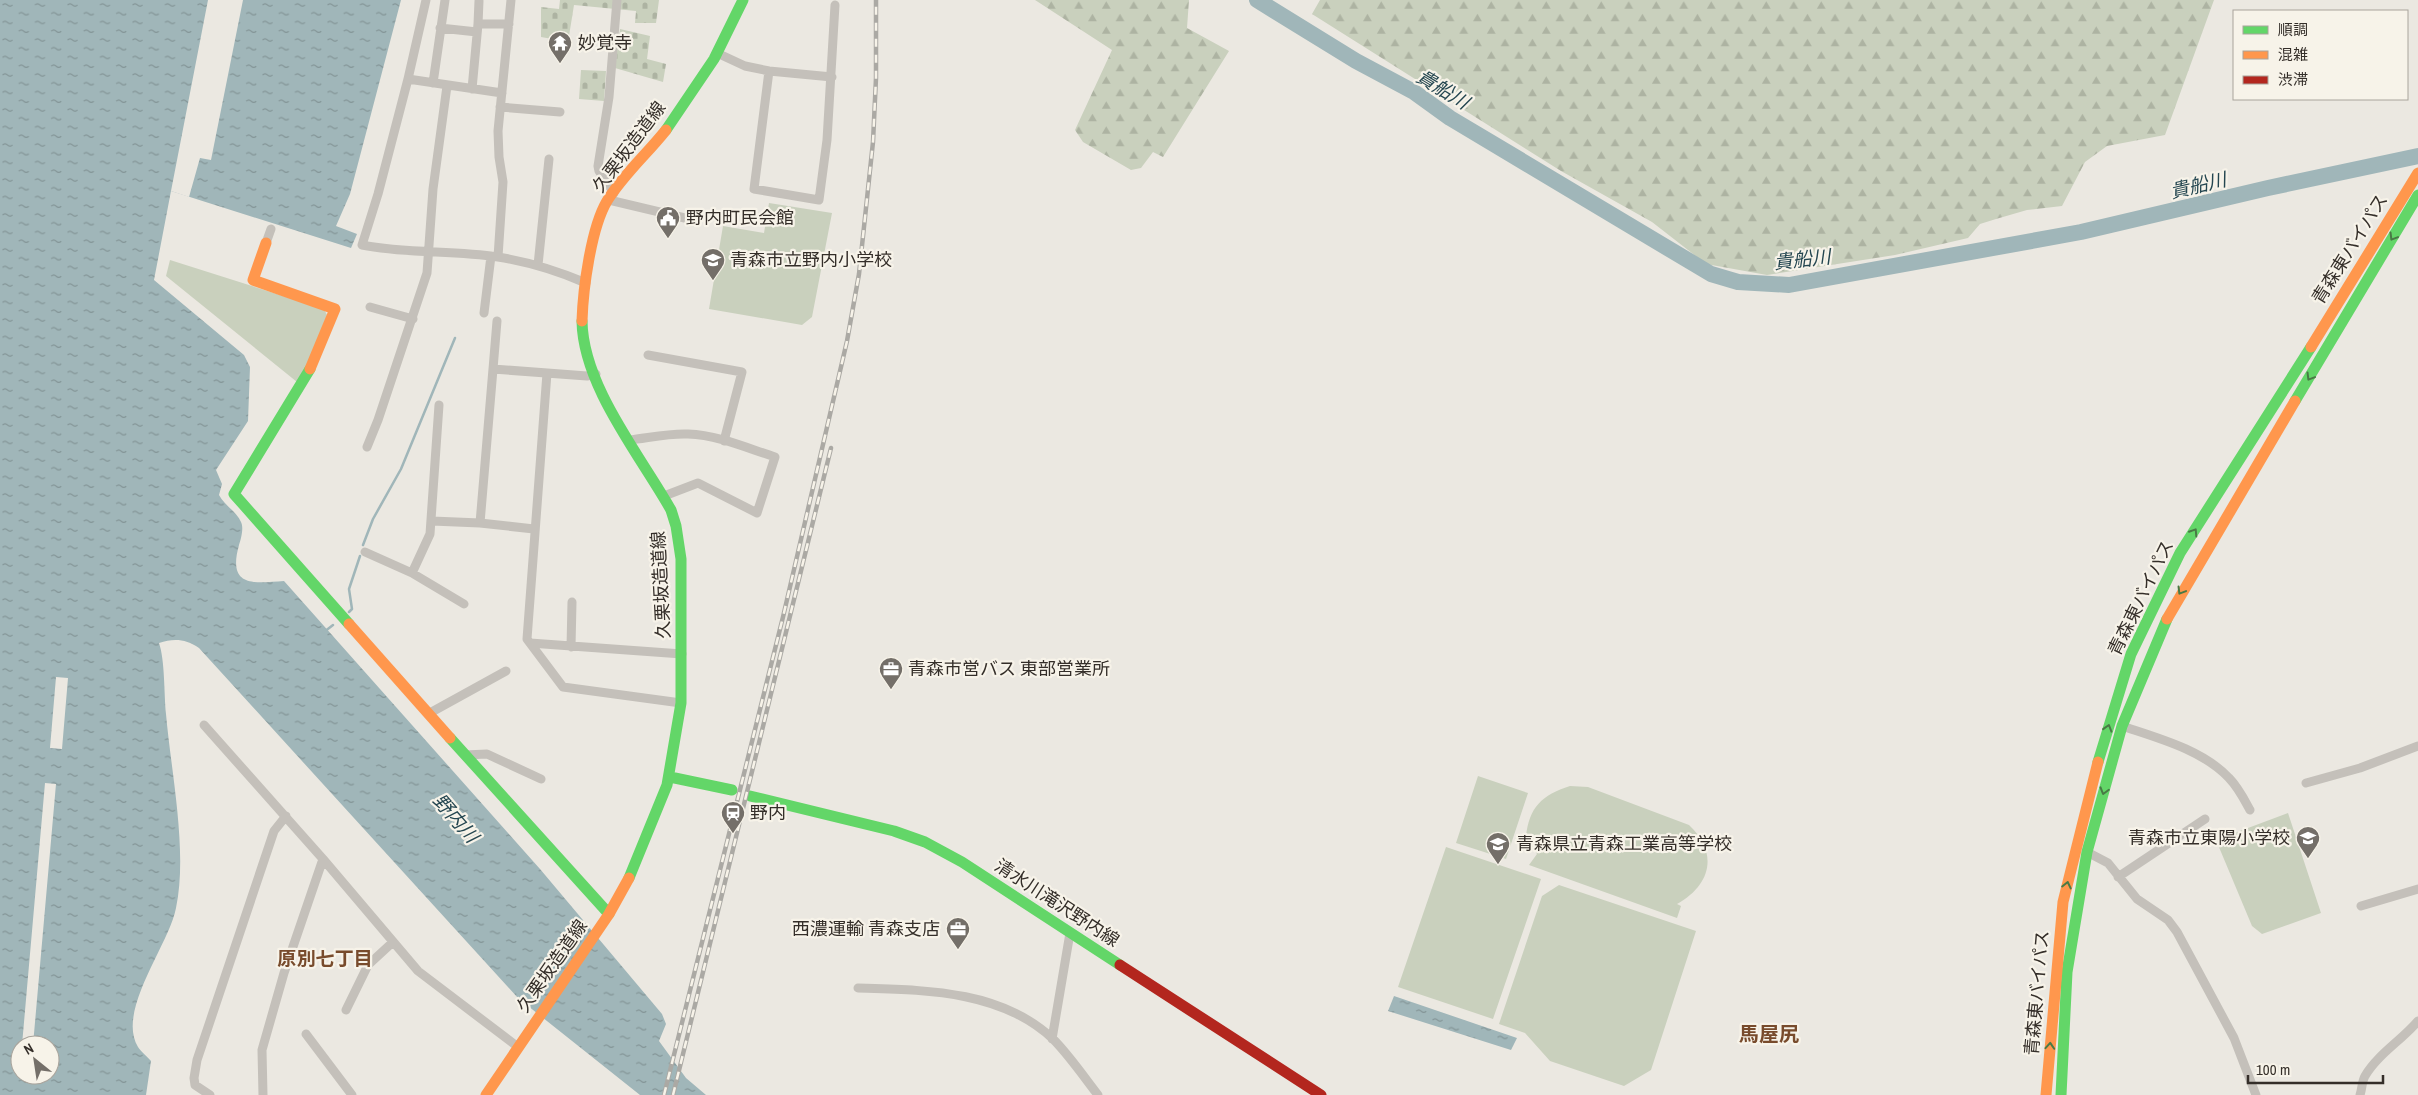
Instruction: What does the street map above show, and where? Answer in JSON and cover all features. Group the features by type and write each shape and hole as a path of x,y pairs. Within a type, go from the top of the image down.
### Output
{"main road":[{"name":"久栗坂造道線","path":"486,1095 609,914 633,872 670,777 681,703 681,559 676,526 664,496 612,411 596,374 583,336 582,316 594,243 604,209 611,196 651,149 717,53 743,0"},
{"name":"青森東バイパス","path":"2046,1095 2063,902 2091,785 2131,654 2180,553 2271,411 2418,173"},
{"name":"青森東バイパス","path":"2061,1095 2067,972 2087,852 2122,726 2171,609 2418,195"},
{"path":"266,243 253,280 335,309 314,363 234,494 465,756 609,914"},
{"path":"670,777 732,790"},
{"name":"清水川滝沢野内線","path":"750,796 894,831 925,842 962,862 1321,1095"}],"street":[{"path":"426,0 381,184 362,245 428,253 495,257 538,265 586,283"},
{"path":"433,83 445,0"},
{"path":"484,313 495,257 503,182 499,157 500,106 511,0"},
{"path":"617,0 609,97 598,166 599,171 611,196 689,220"},
{"path":"472,89 479,1"},
{"path":"769,71 754,189 819,200 832,77 835,5"},
{"path":"440,28 478,28 509,24"},
{"path":"717,53 746,66 769,71 832,77"},
{"path":"408,79 502,93"},
{"path":"367,447 413,319 426,273 433,189 447,86"},
{"path":"500,106 560,112"},
{"path":"538,265 549,159"},
{"path":"266,243 271,229"},
{"path":"370,307 413,319"},
{"path":"480,523 497,321"},
{"path":"648,355 742,372 724,441"},
{"path":"493,369 587,376 596,374"},
{"path":"547,373 527,639 563,687 681,703"},
{"path":"412,573 430,534 439,404"},
{"path":"630,440 686,434 724,441 775,457 757,513 698,483 664,496"},
{"path":"432,521 480,523 534,529"},
{"path":"365,552 412,573 464,604"},
{"path":"571,647 572,602"},
{"path":"530,643 682,654"},
{"path":"428,714 506,671"},
{"path":"204,725 286,816 418,972 518,1047"},
{"path":"2122,726 2162,740 2216,766 2230,778 2250,810"},
{"path":"2306,783 2360,768 2418,746"},
{"path":"465,756 487,754 541,779"},
{"path":"210,1095 195,1085 194,1078 197,1060 274,831 286,816"},
{"path":"2118,877 2205,819"},
{"path":"2087,852 2108,863 2137,899 2168,920 2177,932 2234,1038 2256,1095"},
{"path":"263,1095 262,1050 284,973 323,859"},
{"path":"2361,906 2418,889"},
{"path":"1052,1039 1070,933"},
{"path":"346,1010 368,966 393,942"},
{"path":"858,988 945,993 988,1002 1012,1012 1052,1039 1098,1095"},
{"path":"2360,1095 2364,1077 2374,1064 2410,1031 2418,1021"},
{"path":"306,1034 352,1095"}],"green space":[{"path":"560,0 659,0 656,23 635,23 636,11 574,5 569,36 558,37 558,40 541,37 541,7 559,9"},
{"path":"1035,0 1189,0 1187,28 1229,51 1163,157 1153,152 1141,168 1131,170 1083,142 1075,130 1112,50"},
{"path":"1320,0 2214,0 2165,135 2107,146 2085,162 2062,206 2027,210 1980,224 1968,238 1895,255 1767,275 1706,264 1652,222 1561,171 1312,14"},
{"path":"620,29 650,36 647,59 666,64 663,82 615,68"},
{"path":"581,70 606,71 604,101 579,99"},
{"path":"769,203 832,213 812,317 802,325 709,309 723,226 764,233"},
{"path":"170,260 324,309 327,315 306,370 297,382 166,276"},
{"path":"1478,776 1528,793 1506,859 1456,843"},
{"path":"1570,786 1588,787 1689,825 1698,836 1705,846 1707,868 1704,878 1697,888 1677,904 1681,906 1677,918 1529,865 1537,854 1526,837 1530,818 1534,810 1545,798"},
{"path":"2288,813 2321,913 2262,934 2252,926 2216,840"},
{"path":"1446,847 1541,879 1493,1019 1398,987"},
{"path":"1559,885 1696,931 1651,1070 1624,1086 1550,1061 1525,1033 1499,1024 1542,896"}],"water":[{"name":"野内川","path":"0,0 401,0 350,194 336,226 357,234 351,248 171,191 154,280 244,355 250,367 248,421 216,470 222,484 219,495 237,515 242,524 242,534 236,559 240,576 253,582 284,581 540,869 662,1014 666,1024 659,1041 686,1078 706,1095 640,1095 518,998 199,648 185,641 170,640 159,643 177,811 180,862 179,886 176,908 171,923 146,978 134,1015 133,1032 138,1047 151,1061 146,1095 0,1095"},
{"path":"1394,996 1517,1038 1511,1050 1388,1011"}],"pier":[{"path":"208,0 243,0 211,160 200,158 189,197 171,191"},
{"path":"56,677 68,678 62,749 50,748"},
{"path":"45,783 56,784 34,1035 23,1035"}],"waterway":[{"name":"貴船川","path":"1257,0 1356,61 1414,92 1450,118 1711,274 1738,282 1789,285 2081,232 2268,188 2418,156"},
{"path":"363,545 373,519 401,469 455,338"},
{"path":"349,612 352,609 349,589 360,556"},
{"path":"324,632 333,625"}],"railway":[{"path":"664,1095 783,617 847,341 859,274 873,142 876,78 876,0"},
{"path":"673,1095 831,448"}],"traffic: fast":[{"path":"666,130 714,59 743,0"},
{"path":"2295,401 2418,195"},
{"path":"582,321 585,346 602,395 629,443 671,510 676,526 681,559 681,703 667,785 629,878"},
{"path":"2098,762 2131,654 2180,553 2311,347"},
{"path":"310,369 234,494 349,624"},
{"path":"2061,1095 2067,972 2087,852 2122,726 2167,619"},
{"path":"450,738 609,914"},
{"path":"670,777 732,790"},
{"path":"750,796 894,831 925,842 962,862 1120,965"}],"traffic: slow":[{"path":"582,321 589,259 601,213 620,182 666,130"},
{"path":"2311,347 2418,173"},
{"path":"266,243 253,280 335,309 310,369"},
{"path":"2167,619 2295,401"},
{"path":"349,624 450,738"},
{"path":"2046,1095 2063,902 2098,762"},
{"path":"486,1095 609,914 629,878"}],"traffic: jam":[{"path":"1120,965 1321,1095"}],"place":[{"name":"妙覚寺","path":"560,64"},
{"name":"野内町民会館","path":"668,239"},
{"name":"青森市立野内小学校","path":"713,281"},
{"name":"青森市営バス 東部営業所","path":"891,690"},
{"name":"野内","path":"733,834"},
{"name":"青森市立東陽小学校","path":"2308,859"},
{"name":"青森県立青森工業高等学校","path":"1498,865"},
{"name":"西濃運輸 青森支店","path":"958,950"}],"district":[{"name":"原別七丁目","path":"325,958"},
{"name":"馬屋尻","path":"1769,1034"}]}
